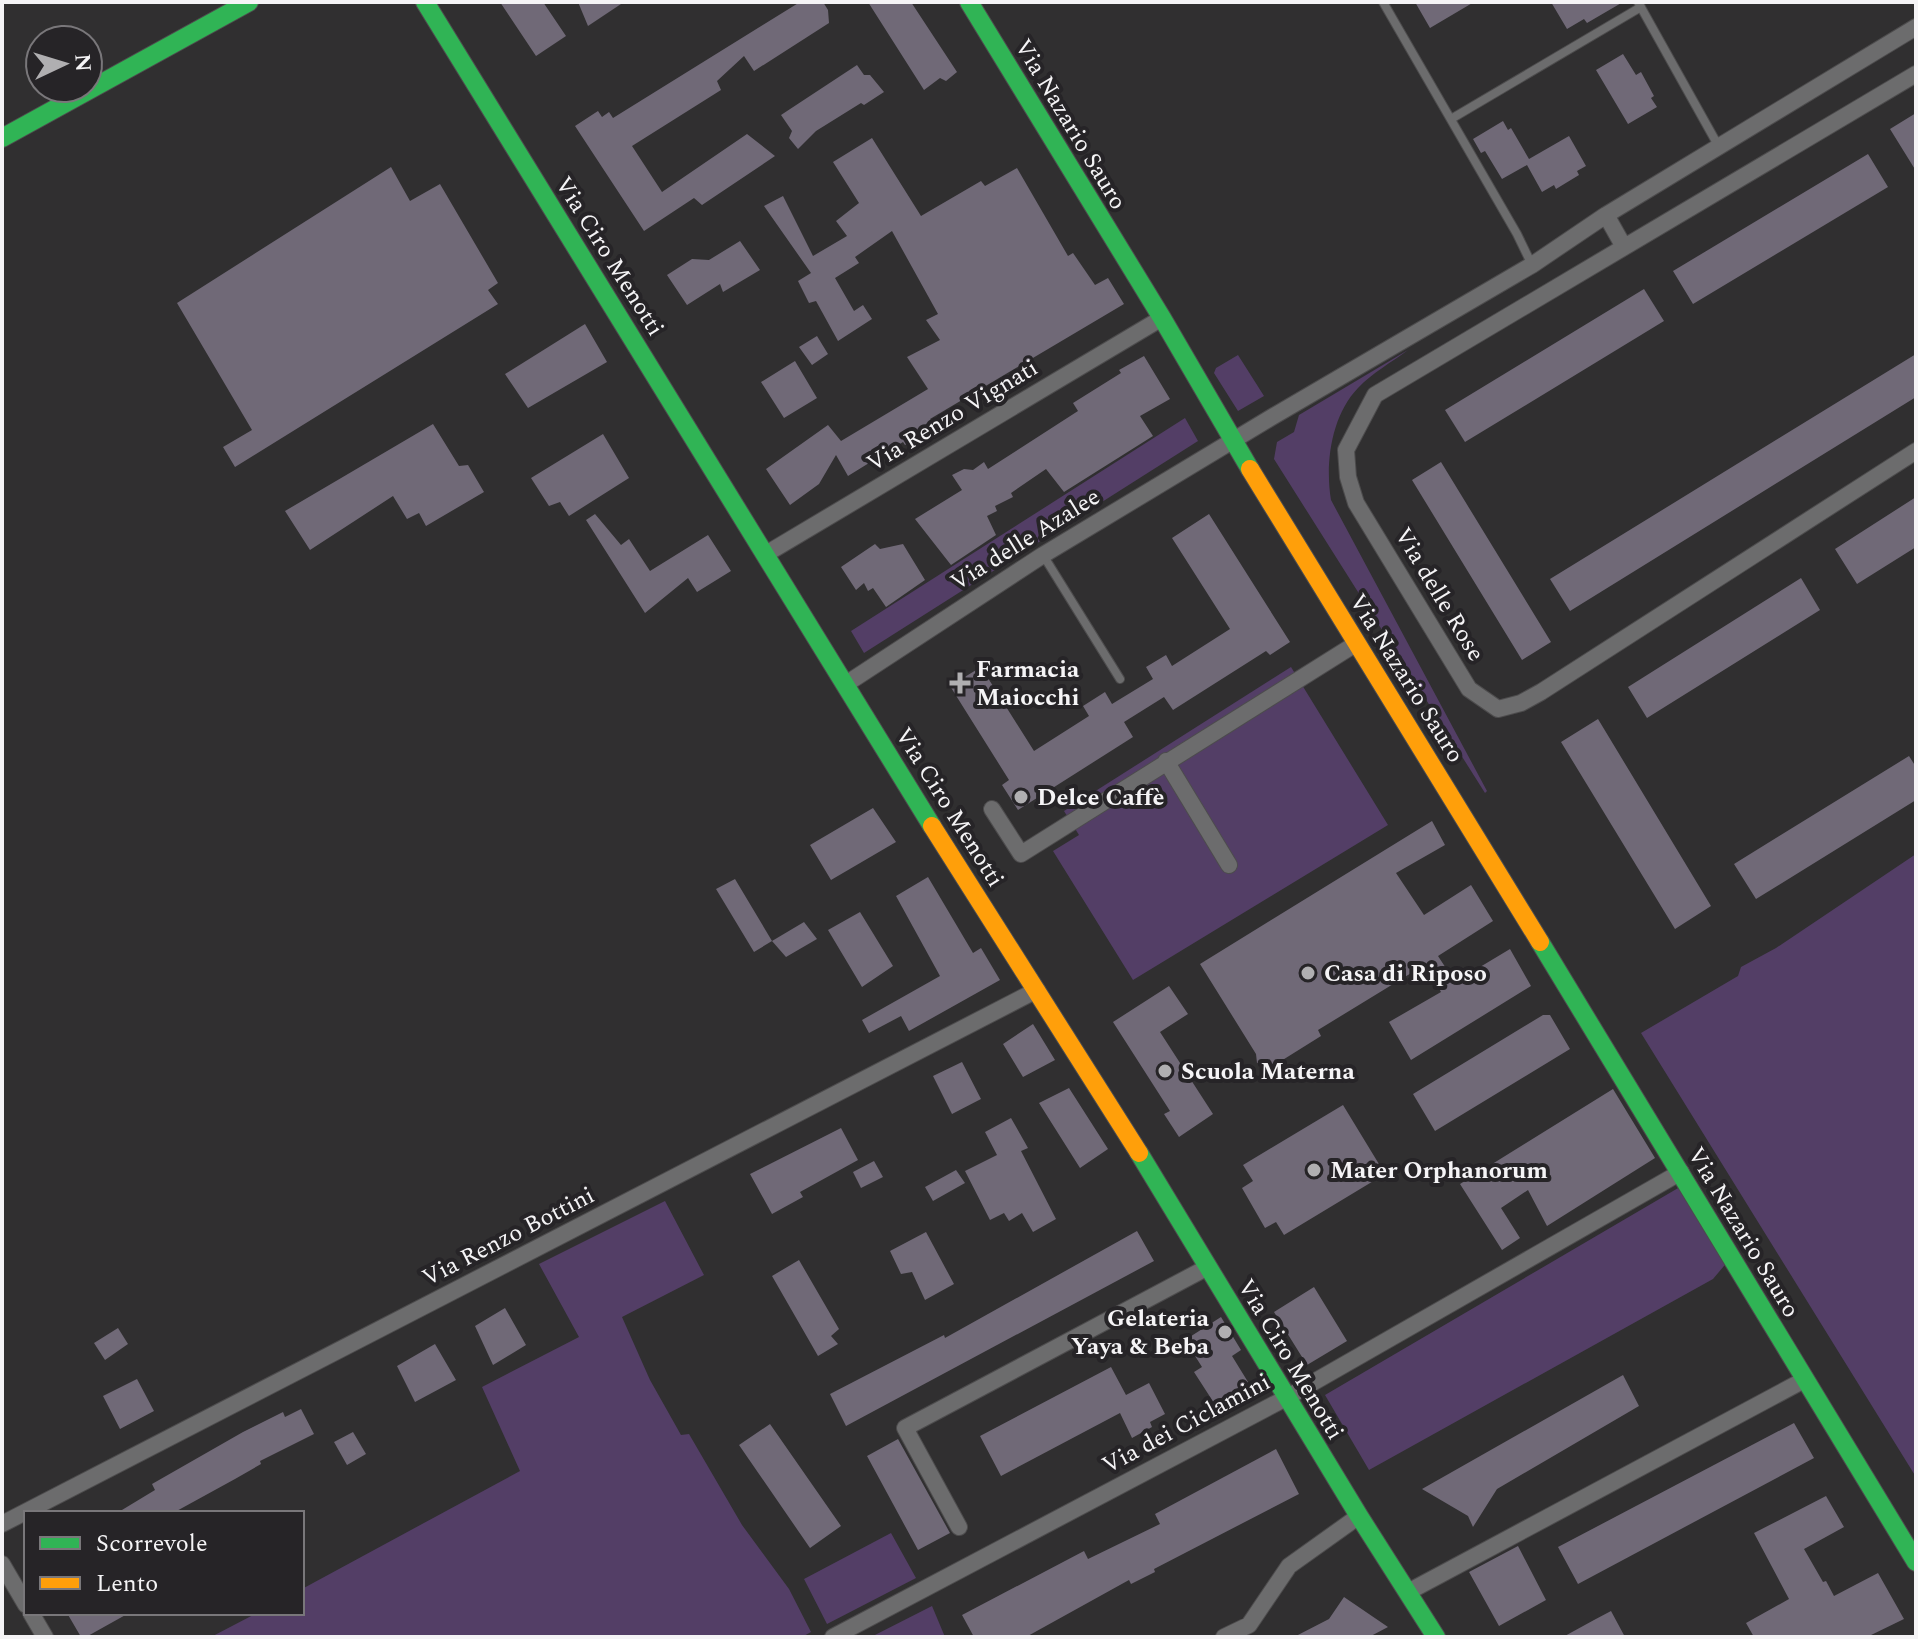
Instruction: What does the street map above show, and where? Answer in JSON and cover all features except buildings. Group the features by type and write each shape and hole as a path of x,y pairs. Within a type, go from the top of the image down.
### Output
{"street":[{"path":"2,138 249,2"},
{"name":"Via Ciro Menotti","path":"425,2 1436,1637"},
{"name":"Via Nazario Sauro","path":"969,2 1916,1562"},
{"path":"1233,440 1532,265 1606,215 1916,27"},
{"name":"Via delle Rose","path":"1916,74 1375,395 1346,450 1348,477 1356,503 1469,689 1498,709 1521,703 1541,692 1916,451"},
{"path":"1606,215 1624,247"},
{"name":"Via Renzo Vignati","path":"766,554 1162,318"},
{"name":"Via delle Azalee","path":"846,684 1043,555 1233,440"},
{"path":"992,809 1021,854 1357,643"},
{"path":"1166,761 1229,865"},
{"name":"Via Renzo Bottini","path":"27,1511 1037,990"},
{"name":"Via dei Ciclamini","path":"833,1637 1286,1398 1681,1172"},
{"path":"959,1527 905,1428 1208,1267"},
{"path":"1408,1592 1804,1380"},
{"name":"Via Renzo Bottini","path":"2,1524 24,1513"},
{"path":"1224,1637 1249,1625 1289,1566 1359,1516"},
{"path":"2,1564 24,1602"},
{"path":"32,1615 45,1637"}],"lane":[{"path":"1383,2 1532,265"},
{"path":"1451,119 1639,5 1720,147"},
{"path":"1043,555 1120,679"}],"shaded area":[{"path":"1408,350 1364,383 1342,412 1330,456 1331,500 1487,791 1485,793 1274,459 1277,442 1294,432 1299,415"},
{"path":"1238,355 1264,396 1238,411 1214,373 1216,368"},
{"path":"1185,418 1198,441 864,653 851,631"},
{"path":"1291,667 1388,825 1133,980 1053,851 1079,835 1064,811"},
{"path":"1916,854 1916,1477 1641,1033 1738,976 1741,967 1776,948"},
{"path":"1685,1184 1729,1260 1713,1279 1369,1470 1325,1395"},
{"path":"665,1201 704,1275 622,1317 650,1380 681,1435 689,1434 742,1525 789,1589 811,1632 802,1637 211,1637 253,1615 304,1615 304,1588 520,1471 482,1387 579,1337 539,1264"},
{"path":"891,1533 916,1578 827,1624 804,1579"},
{"path":"932,1606 945,1637 871,1637"}],"traffic: fast":[{"path":"2,138 249,2"},
{"path":"425,2 932,826"},
{"path":"969,2 1162,318 1250,469"},
{"path":"1540,942 1916,1562"},
{"path":"1139,1153 1436,1637"}],"traffic: slow":[{"path":"1250,469 1540,942"},
{"path":"932,826 1139,1153"}],"place":[{"name":"Farmacia Maiocchi","path":"960,683"},
{"name":"Delce Caffè","path":"1021,797"},
{"name":"Casa di Riposo","path":"1308,973"},
{"name":"Scuola Materna","path":"1165,1071"},
{"name":"Mater Orphanorum","path":"1314,1170"},
{"name":"Gelateria Yaya & Beba","path":"1225,1332"}]}
